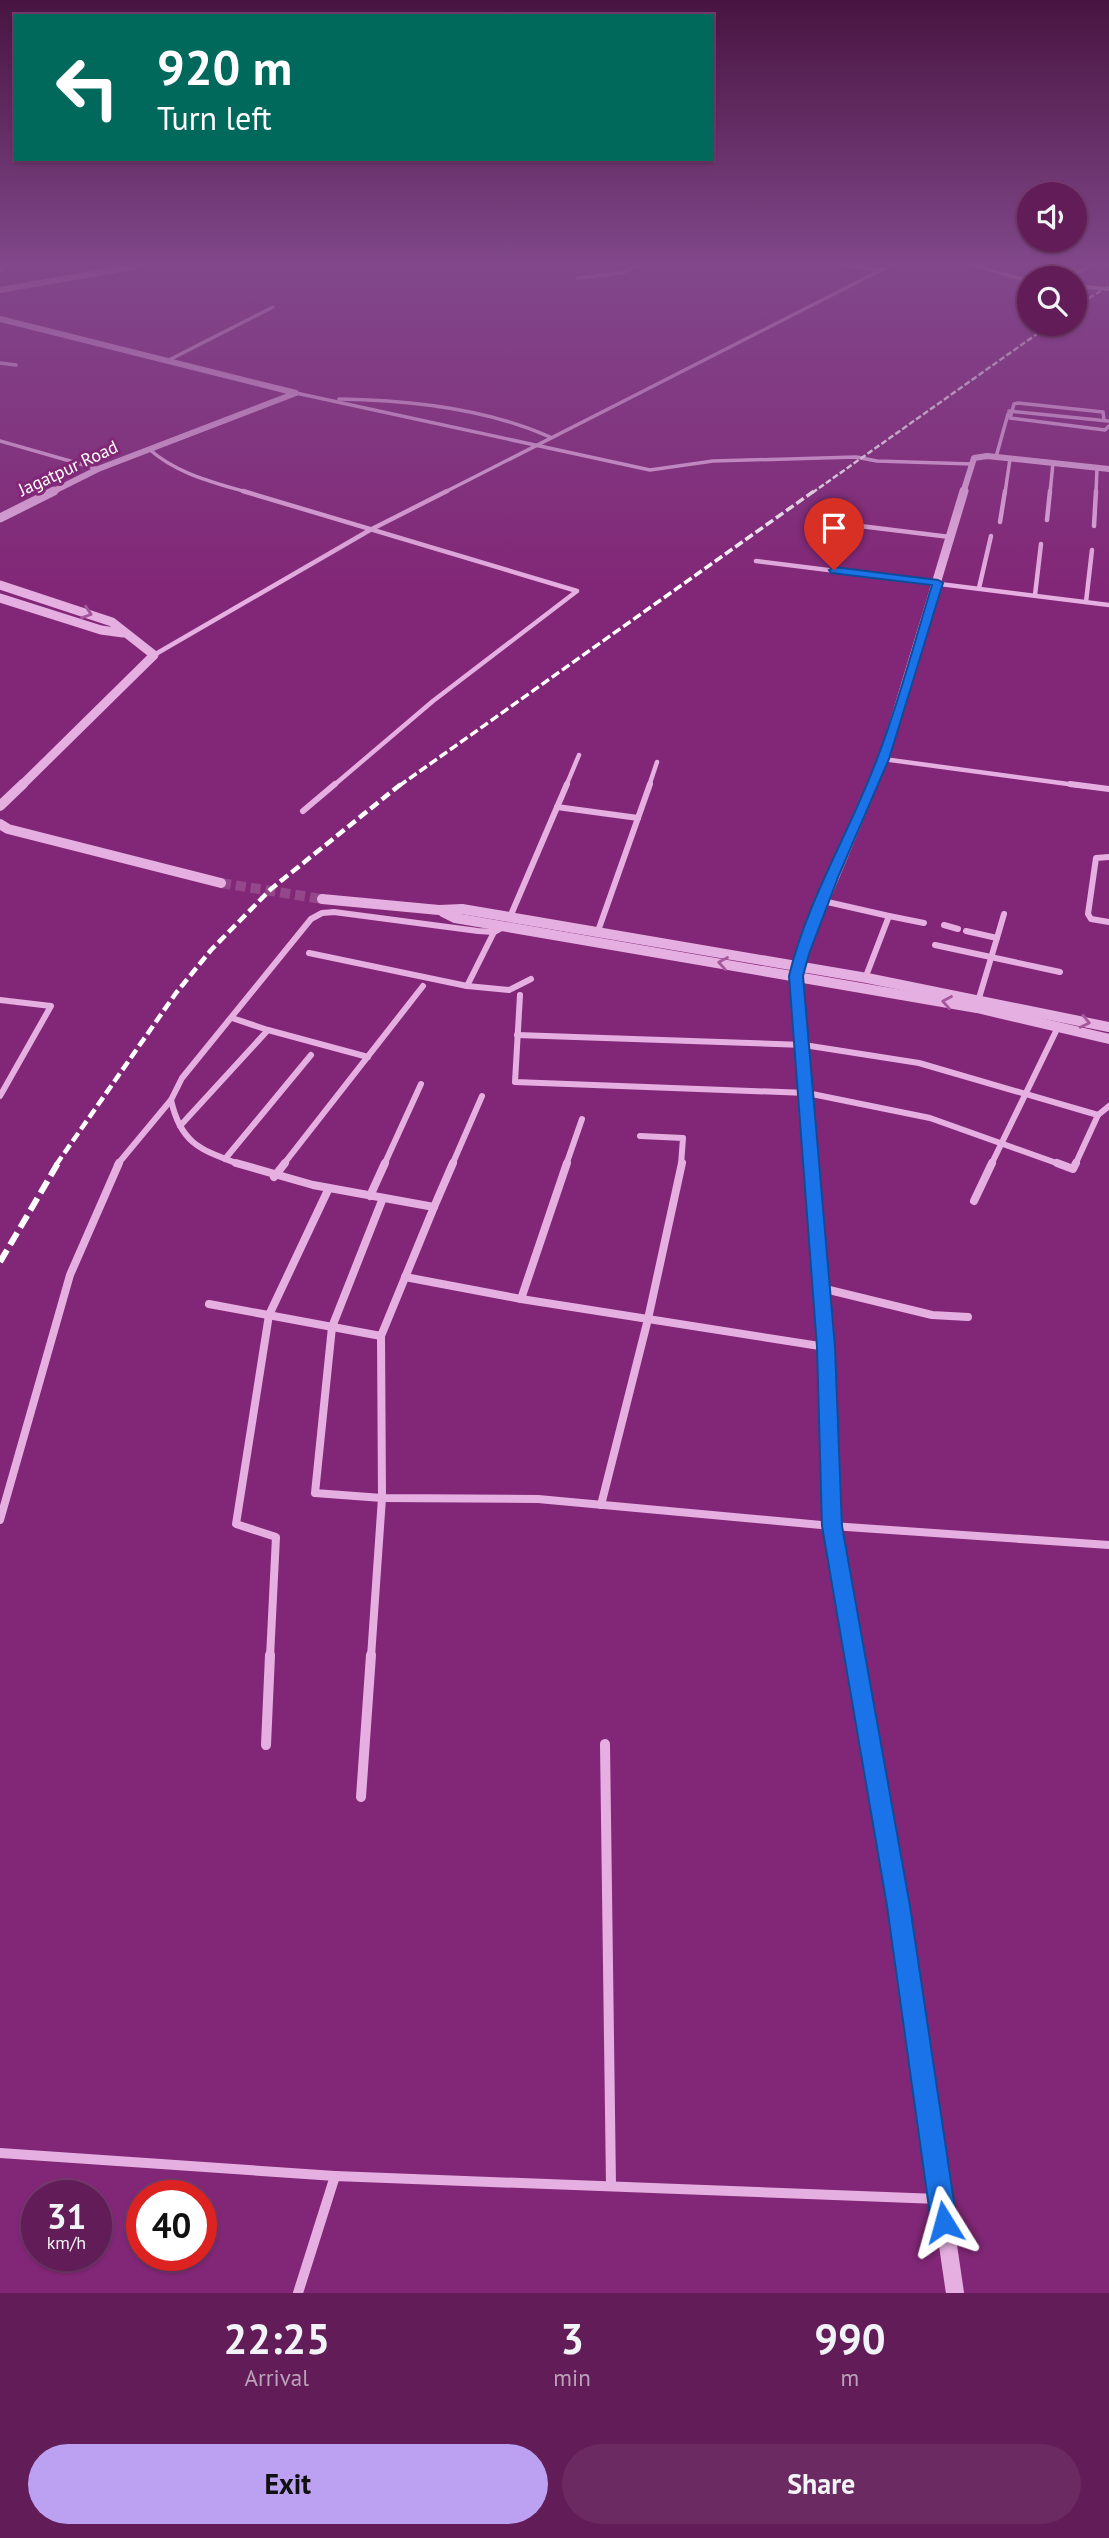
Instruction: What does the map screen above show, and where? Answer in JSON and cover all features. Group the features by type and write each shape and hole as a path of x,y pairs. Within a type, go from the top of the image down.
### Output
{"street":[{"path":"215,373 650,470 694,462 856,457 877,461 972,464"},
{"path":"0,806 154,655 370,530 676,373"},
{"name":"Jagatpur Road","path":"0,517 98,469 296,393"},
{"path":"328,399 411,403 535,429 550,437"},
{"path":"1000,522 1003,458 1010,411 1014,404 1102,412 1107,423 1105,430 1011,420 1010,411 1010,402"},
{"path":"1055,425 1058,408"},
{"path":"1010,411 1107,423"},
{"path":"0,441 98,469"},
{"path":"149,449 166,464 199,478 577,591 433,701 303,811"},
{"path":"955,2293 898,1906 832,1526 826,1347 819,1287 798,970 823,901 883,759 972,464 977,456 1103,469 1094,526"},
{"path":"1047,520 1053,463"},
{"path":"852,525 950,537"},
{"path":"979,588 991,536"},
{"path":"1035,596 1041,544"},
{"path":"1086,602 1092,550"},
{"path":"756,561 1109,605"},
{"path":"0,585 112,622 154,655"},
{"path":"0,598 101,629 123,633"},
{"path":"29,607 44,599"},
{"path":"467,986 494,932 508,921 579,755"},
{"path":"883,759 1109,789"},
{"path":"598,931 657,762"},
{"path":"557,807 638,818"},
{"path":"0,824 8,829 221,883"},
{"path":"1109,857 1096,858 1088,914 1091,919 1109,922"},
{"path":"322,899 439,910 455,918 598,931 977,1007 1109,1040"},
{"path":"823,901 924,923"},
{"path":"0,1520 75,1263 116,1168 171,1100 182,1078 302,926 322,913 494,932"},
{"path":"979,998 1004,914"},
{"path":"866,976 889,916"},
{"path":"508,921 798,970 866,976 1109,1027"},
{"path":"944,925 997,937"},
{"path":"935,945 1060,972"},
{"path":"309,953 467,986 509,990 531,979"},
{"path":"274,1177 423,986"},
{"path":"520,996 515,1082 807,1093 929,1118 1073,1169 1098,1115 1109,1105"},
{"path":"0,1000 24,1000 51,1006 0,1096"},
{"path":"232,1018 368,1057"},
{"path":"974,1201 1058,1027"},
{"path":"180,1126 268,1030"},
{"path":"517,1035 803,1045 919,1063 1026,1091 1098,1115"},
{"path":"225,1159 311,1055"},
{"path":"370,1196 421,1084"},
{"path":"361,1797 382,1498 381,1336 482,1097"},
{"path":"171,1100 180,1126 194,1145 225,1159 274,1177 328,1190 434,1207"},
{"path":"521,1299 582,1119"},
{"path":"601,1505 648,1319 683,1158 683,1138 640,1136"},
{"path":"266,1745 276,1537 236,1524 269,1315 328,1190"},
{"path":"383,1198 332,1327 315,1493 382,1498 538,1499 832,1526 1109,1545"},
{"path":"405,1277 521,1299 826,1347"},
{"path":"819,1287 932,1315 968,1317"},
{"path":"209,1304 381,1336"},
{"path":"605,1744 611,2186"},
{"path":"0,2154 335,2176 941,2199"},
{"path":"298,2293 335,2176"}],"tunnel":[{"path":"221,883 322,899"}],"railway":[{"path":"812,493 982,373"},
{"path":"399,786 814,491"},
{"path":"56,1165 176,993 211,950 271,889 401,784"},
{"path":"0,1262 58,1163"}],"route":[{"path":"834,570 938,583 883,759 833,875 796,976 819,1287 826,1347 832,1526 898,1906 944,2222"}]}
